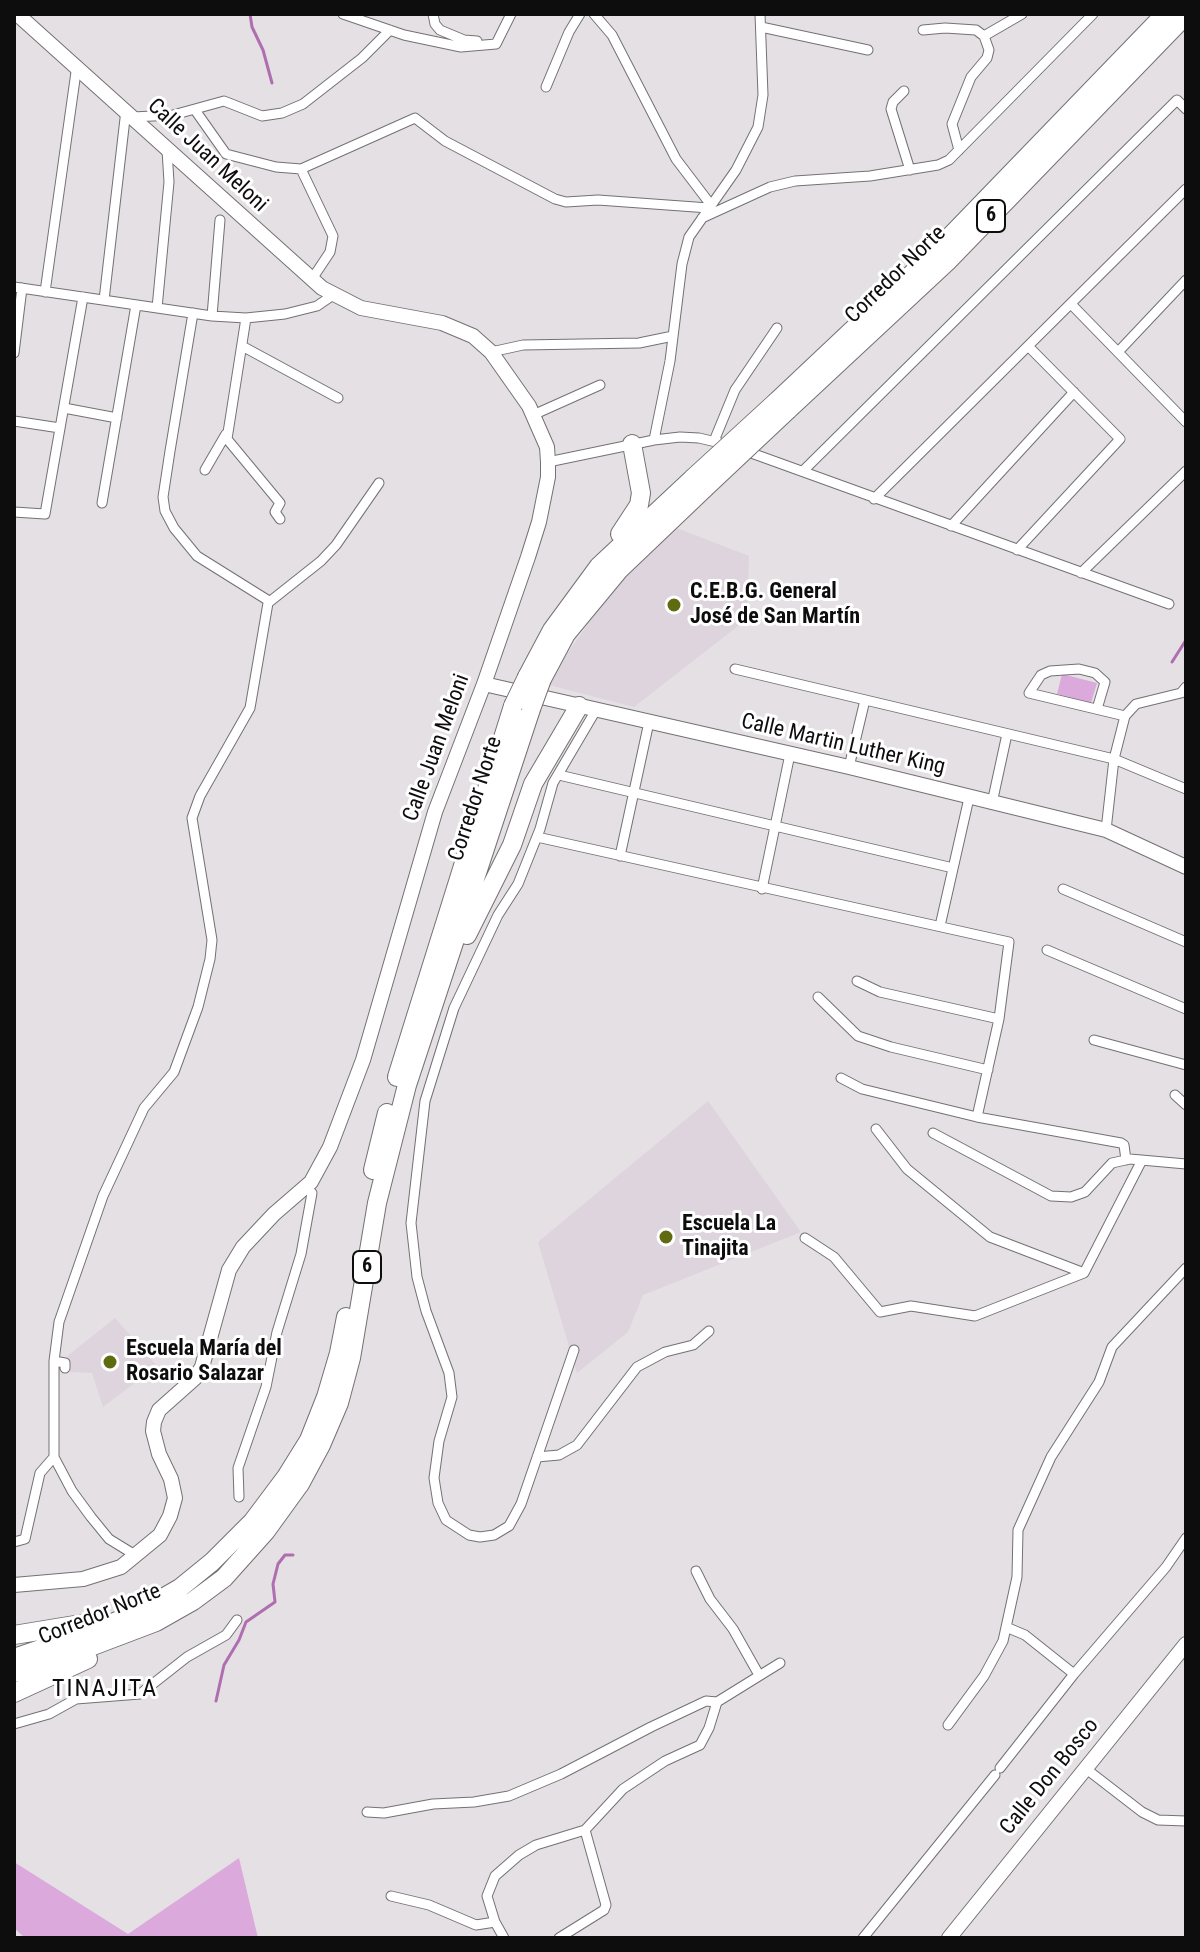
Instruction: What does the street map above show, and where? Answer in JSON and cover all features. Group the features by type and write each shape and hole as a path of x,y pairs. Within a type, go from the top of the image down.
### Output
{"highway":[{"name":"Corredor Norte","path":"783,405 1165,14"},
{"name":"Corredor Norte","path":"14,1673 61,1658 149,1616 212,1562 253,1521 309,1440 339,1353 386,1117 494,760 522,707 552,630 599,566 699,483 947,262 1186,15"},
{"path":"599,566 639,505 641,493 632,444"},
{"name":"Corredor Norte","path":"534,678 619,570 699,483"},
{"name":"Corredor Norte","path":"14,1658 193,1601 224,1578 266,1531 300,1484 321,1445 339,1403 351,1358 377,1203 407,1085 440,988 522,707"},
{"path":"440,988 512,845 533,784 588,708"},
{"path":"14,1635 101,1620 149,1616"},
{"path":"14,1693 98,1654 149,1616"}],"main road":[{"name":"Calle Juan Meloni","path":"14,1585 83,1579 121,1567 160,1535 170,1516 175,1498 153,1431 159,1410 195,1378 202,1367 229,1270 243,1247 305,1187 322,1165 330,1147 363,1060 435,812 484,684 539,522 548,477 547,447 533,415 491,352 473,336 442,323 361,308 333,295 17,14"},
{"name":"Calle Martin Luther King","path":"484,684 849,767 1106,830 1186,867"},
{"name":"Calle Don Bosco","path":"949,1938 1186,1644"}],"street":[{"path":"343,14 390,30 461,47 496,44"},
{"path":"433,14 435,24 450,35 496,44"},
{"path":"496,44 511,14"},
{"path":"546,87 580,14"},
{"path":"594,14 612,35 676,159 710,206"},
{"path":"654,440 689,237 736,170 758,127 763,95 760,14"},
{"path":"984,36 1022,14"},
{"path":"702,218 770,187 795,181 870,176 938,165 949,160 1093,14"},
{"path":"761,27 868,50"},
{"path":"104,300 129,113 173,115 224,101 262,116 282,113 303,104 362,58 390,30"},
{"path":"923,30 976,30 984,36 989,54 971,77 952,124 959,150"},
{"path":"45,292 77,65"},
{"path":"904,91 893,102 891,109 910,170"},
{"path":"804,470 1177,100 1186,109"},
{"path":"195,110 226,154 276,167 301,169 415,118 445,141 555,199 710,206"},
{"path":"157,308 169,182 167,150"},
{"path":"301,169 333,236 330,252 312,279"},
{"path":"874,499 1185,192"},
{"path":"212,316 220,220"},
{"path":"1118,352 1184,286"},
{"path":"14,353 18,288 212,316 246,318 285,314 317,306 333,295"},
{"path":"14,512 45,514 83,297"},
{"path":"1071,304 1186,422"},
{"path":"102,503 136,305"},
{"path":"193,313 167,467 163,497 165,511 174,528 197,556 269,601"},
{"path":"246,318 227,439 280,503 275,512 280,519"},
{"path":"714,441 735,390 777,328"},
{"path":"491,352 523,345 639,343 673,336"},
{"path":"242,346 338,398"},
{"path":"1017,550 1120,439 1028,346"},
{"path":"533,415 600,385"},
{"path":"951,526 1074,392"},
{"path":"64,408 117,418"},
{"path":"14,421 60,428"},
{"path":"205,470 228,431"},
{"path":"548,462 654,440 680,437 714,441 804,470 874,499 1169,604"},
{"path":"1081,573 1186,471"},
{"path":"135,1555 109,1539 72,1491 54,1457 54,1361 59,1322 103,1196 144,1108 174,1072 198,1007 212,940 192,818 200,796 250,708 269,601 321,561 336,545 379,483"},
{"path":"735,669 1114,759 1186,789"},
{"path":"1097,709 1105,682 1095,673 1079,669 1050,671 1041,675 1029,693 1125,716"},
{"path":"1106,830 1114,759 1125,716 1136,704 1181,693 1186,687"},
{"path":"849,767 865,700"},
{"path":"574,1350 521,1504 509,1526 494,1535 480,1537 469,1535 446,1520 438,1503 434,1478 439,1441 452,1397 449,1373 417,1277 411,1223 425,1101 454,1008 498,915 518,884 537,837 550,791 588,708"},
{"path":"620,856 649,722"},
{"path":"992,803 1007,734"},
{"path":"762,889 790,754"},
{"path":"559,775 953,868"},
{"path":"940,926 969,798"},
{"path":"537,837 1009,942 999,1019 977,1117"},
{"path":"1063,889 1186,942"},
{"path":"1047,950 1186,1009"},
{"path":"857,981 880,992 999,1019"},
{"path":"818,997 848,1030 858,1036 988,1070"},
{"path":"1094,1040 1186,1065"},
{"path":"841,1078 871,1091 977,1117 1121,1143 1126,1160"},
{"path":"1175,1095 1186,1105"},
{"path":"876,1129 907,1169 990,1237 1084,1273"},
{"path":"933,1133 1051,1196 1071,1197 1085,1192 1112,1163 1126,1160 1186,1164"},
{"path":"805,1238 834,1257 880,1312 911,1306 975,1316 1084,1273 1141,1162"},
{"path":"239,1497 238,1468 266,1387 277,1332 301,1254 312,1193 305,1187"},
{"path":"948,1725 984,1676 1003,1641 1017,1577 1018,1530 1051,1457 1099,1382 1112,1347 1186,1268"},
{"path":"537,1457 559,1455 577,1445 637,1367 665,1352 693,1345 709,1331"},
{"path":"54,1361 65,1363 65,1368"},
{"path":"14,1542 25,1539 40,1473 54,1457"},
{"path":"863,1938 1074,1674 1166,1567 1186,1538"},
{"path":"696,1571 710,1599 733,1629 759,1675"},
{"path":"14,1724 49,1714 76,1699 140,1694 187,1657 226,1635 237,1620"},
{"path":"1006,1627 1025,1635 1074,1674"},
{"path":"367,1812 384,1813 509,1796 561,1774 706,1701 717,1702 780,1663"},
{"path":"504,1938 487,1896 492,1880 499,1872 536,1845 585,1830 623,1789 665,1761 700,1745 717,1702"},
{"path":"1085,1768 1142,1812 1158,1820 1186,1821"},
{"path":"559,1938 604,1910 606,1905 585,1830"},
{"path":"391,1896 429,1905 476,1925 495,1922"}],"shaded area":[{"name":"C.E.B.G. General José de San Martín","path":"674,527 749,556 747,619 634,707 549,685 556,669 611,592"},
{"path":"1062,674 1097,683 1091,703 1057,694"},
{"name":"Escuela La Tinajita","path":"708,1101 801,1232 643,1295 628,1332 577,1373 538,1242"},
{"name":"Escuela María del Rosario Salazar","path":"115,1318 157,1366 103,1407 92,1373 70,1372 66,1357"},
{"path":"239,1858 258,1938 25,1938 14,1928 14,1862 128,1934"}],"waterway":[{"path":"250,14 272,83"},
{"path":"1172,662 1186,640"},
{"path":"216,1701 224,1665 246,1622 275,1602 273,1584 278,1564 285,1555 293,1555"}],"place":[{"name":"C.E.B.G. General José de San Martín","path":"674,605"},
{"name":"Escuela La Tinajita","path":"666,1237"},
{"name":"Escuela María del Rosario Salazar","path":"110,1362"}],"district":[{"name":"TINAJITA","path":"105,1690"}]}
